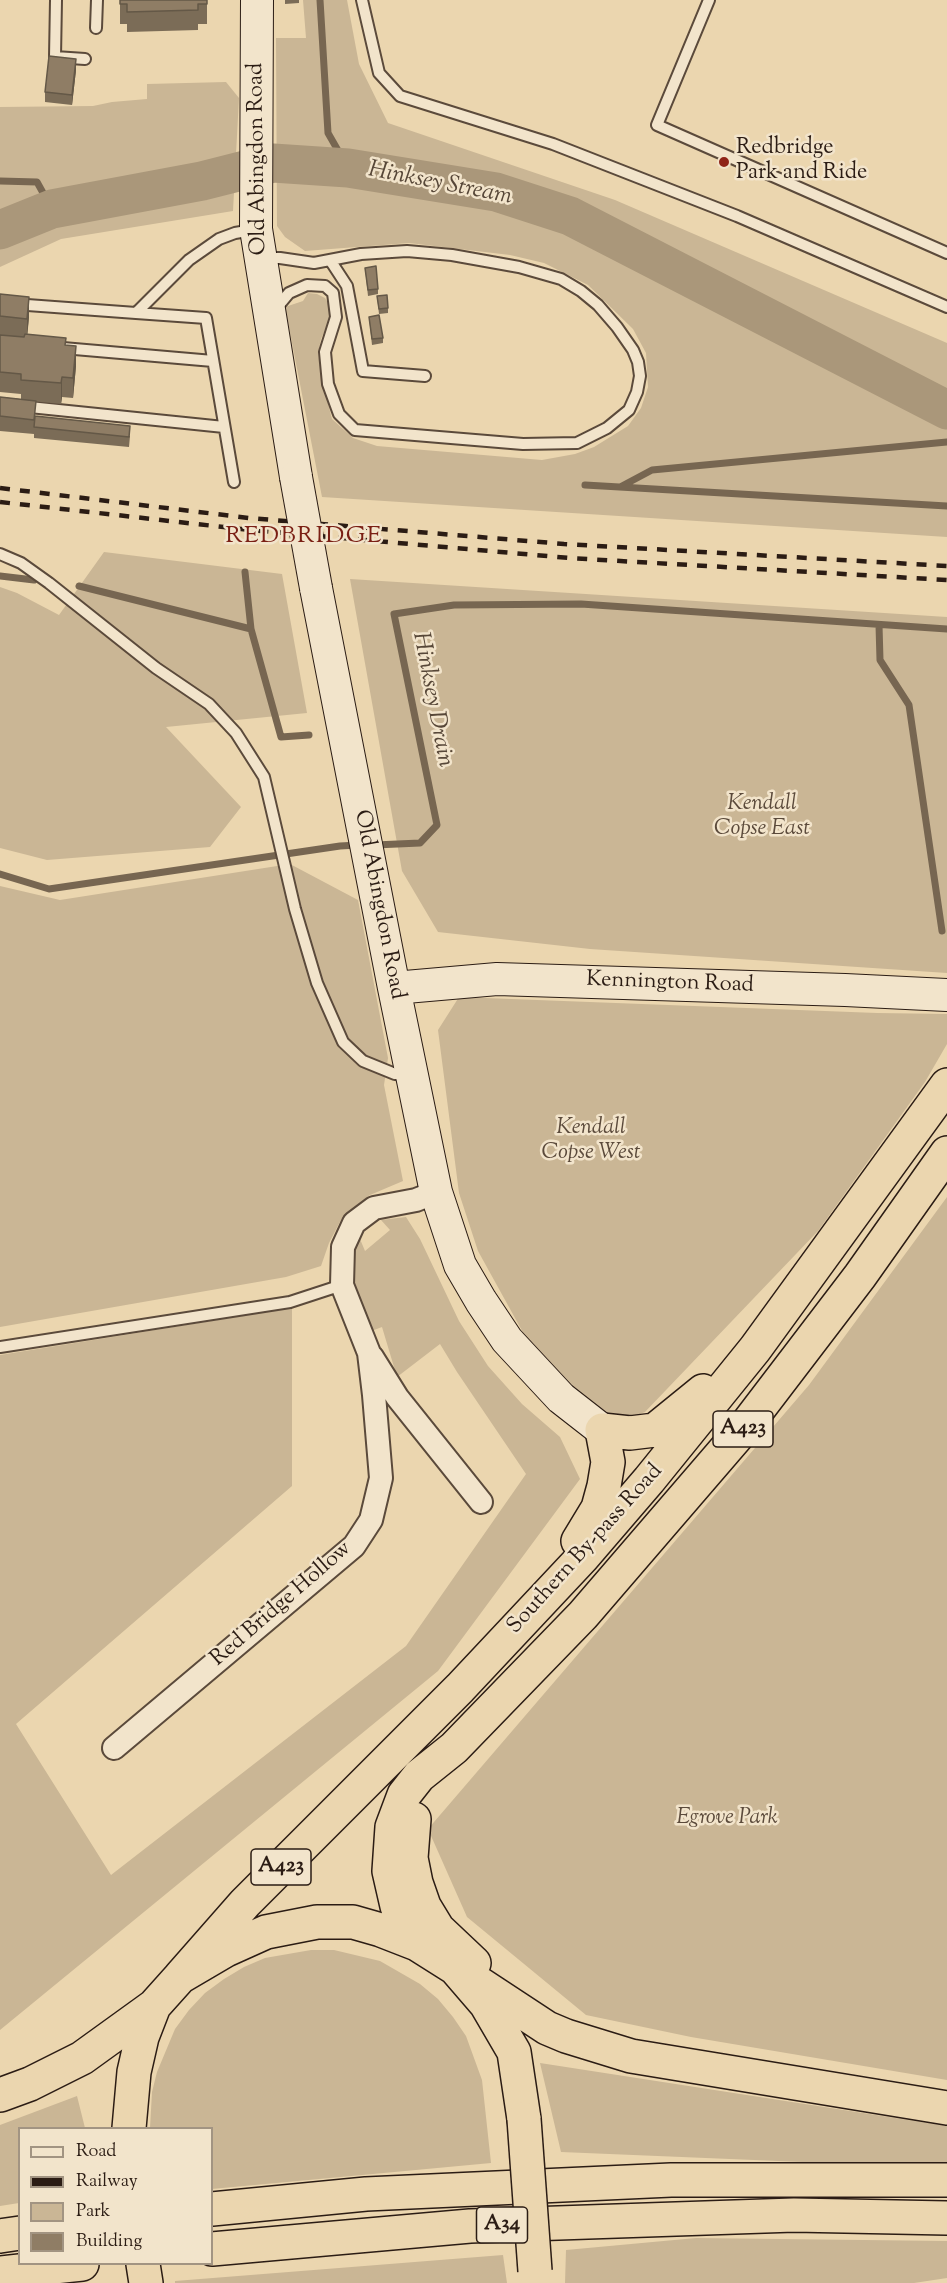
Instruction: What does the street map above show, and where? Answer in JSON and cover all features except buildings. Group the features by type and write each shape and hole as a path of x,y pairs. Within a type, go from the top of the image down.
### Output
{"highway":[{"name":"Southern By-pass Road","path":"154,2006 245,1904 534,1611 642,1488 755,1349 947,1085"},
{"name":"Southern By-pass Road","path":"417,1944 397,1906 389,1871 393,1827 404,1795 418,1776 454,1748 583,1615 744,1428 860,1276 947,1153"},
{"path":"534,1611 598,1508 608,1462 602,1430 630,1434 655,1430 755,1349"},
{"path":"454,1748 426,1790 414,1820 411,1858 416,1883 424,1906 438,1929 494,1981 514,2006"},
{"path":"180,1977 226,1950 266,1932 317,1922 353,1922 417,1944 547,2028 566,2036 631,2056 947,2108"},
{"path":"455,1968 486,2004 514,2052 524,2119 536,2277"},
{"path":"0,2095 30,2084 82,2058 154,2006"},
{"path":"129,2127 134,2072 142,2037 154,2006"},
{"name":"A34","path":"213,2209 366,2194 671,2180 947,2180"},
{"name":"A34","path":"213,2249 470,2226 794,2215 947,2218"},
{"path":"0,2236 18,2233"},
{"path":"0,2273 73,2265"},
{"path":"143,2265 146,2283"}],"street":[{"name":"Old Abingdon Road","path":"257,0 257,233 270,321 316,588 393,988 436,1192 460,1264 507,1340 561,1398 602,1430"},
{"name":"Kennington Road","path":"393,988 497,979 833,989 947,995"},
{"name":"Red Bridge Hollow","path":"436,1192 416,1200 374,1208 354,1223 343,1247 342,1285 369,1353 397,1397 481,1502"},
{"name":"Red Bridge Hollow","path":"114,1748 354,1546 371,1520 381,1478 369,1353"}],"lane":[{"path":"56,0 55,57 85,59"},
{"path":"96,28 97,0"},
{"path":"362,0 379,73 400,96 563,148 727,212 947,307"},
{"path":"710,0 657,125 947,253"},
{"path":"136,313 189,261 219,239 235,233 257,233 280,258 314,263 361,254 407,251 452,255 519,267 561,279 581,291 598,305 633,350 639,369 637,392 629,410 607,428 577,443 523,444 355,429 339,414 328,384 325,352 336,317 333,293 325,286 307,285 289,293 270,321"},
{"path":"330,260 347,286 363,371 424,376"},
{"path":"333,293 347,286"},
{"path":"0,303 206,318 234,482"},
{"path":"47,347 213,361"},
{"path":"0,404 224,427"},
{"path":"0,554 21,563 49,583 156,668 209,704 237,733 264,777 295,909 316,983 343,1042 363,1061 395,1074 413,1075"},
{"path":"0,1347 291,1302 342,1285"}],"green space":[{"path":"303,0 347,0 359,64 388,123 615,200 947,343 947,537 322,497 285,307 303,301 308,293 325,298 330,306 331,316 321,339 318,353 332,419 353,438 377,446 542,460 575,454 594,447 628,426 641,408 648,387 646,353 633,329 588,285 544,263 510,255 409,243 305,251 285,237 277,226 276,38 306,38"},
{"path":"226,82 239,98 233,211 61,239 0,267 0,107 93,106 147,99 147,84"},
{"path":"104,552 282,574 307,713 166,727 241,807 210,847 47,860 0,848 0,587 17,593 59,615"},
{"name":"Kendall Copse East","path":"350,579 947,617 947,973 590,949 438,932 402,871"},
{"path":"290,864 358,900 388,1058 384,1085 403,1181 370,1195 343,1216 329,1243 321,1266 286,1277 0,1327 0,886 60,900"},
{"name":"Kendall Copse West","path":"459,997 947,1014 947,1044 925,1082 818,1231 645,1412 628,1418 605,1415 536,1356 478,1251 459,1193 438,1030"},
{"name":"Egrove Park","path":"947,1197 947,2080 691,2037 586,2015 467,1917 428,1829 809,1385"},
{"path":"406,1217 420,1239 459,1321 488,1366 522,1404 560,1437 580,1479 438,1671 0,2030 0,1355 292,1308 292,1486 16,1724 111,1875 406,1646 526,1474 440,1344 397,1377 382,1327 366,1333 350,1274 354,1250 360,1239 365,1251 390,1230 381,1220"},
{"path":"311,1950 334,1950 380,1961 420,1984 438,1999 466,2036 482,2080 491,2163 213,2189 213,2127 150,2127 152,2092 157,2072 175,2029 189,2010 205,1993 224,1979 265,1958"},
{"path":"540,2063 947,2126 947,2168 561,2152"},
{"path":"77,2096 85,2127 18,2127 18,2203 0,2206 0,2125"},
{"path":"696,2238 947,2241 947,2278 914,2283 565,2283 566,2250"},
{"path":"503,2255 507,2283 175,2283 175,2281"}],"waterway":[{"path":"320,0 328,133 348,168"},
{"name":"Hinksey Stream","path":"0,230 52,209 202,181 273,163 348,168 496,192 570,216 947,410"},
{"path":"0,181 37,182 52,209"},
{"path":"622,486 652,470 947,442"},
{"path":"585,485 947,506"},
{"path":"245,572 251,629"},
{"path":"0,576 34,580"},
{"path":"79,586 251,629 281,737 309,735"},
{"name":"Hinksey Drain","path":"375,845 420,843 437,825 394,614 454,605 581,604 947,629"},
{"path":"879,625 880,660 909,705 942,931"},
{"name":"Hinksey Drain","path":"0,874 49,889 358,845"}],"railway":[{"path":"0,488 249,518 564,544 947,566"},
{"path":"0,502 250,530 569,558 947,580"}],"place":[{"name":"Redbridge Park and Ride","path":"724,162"}],"district":[{"name":"REDBRIDGE","path":"304,538"}]}
